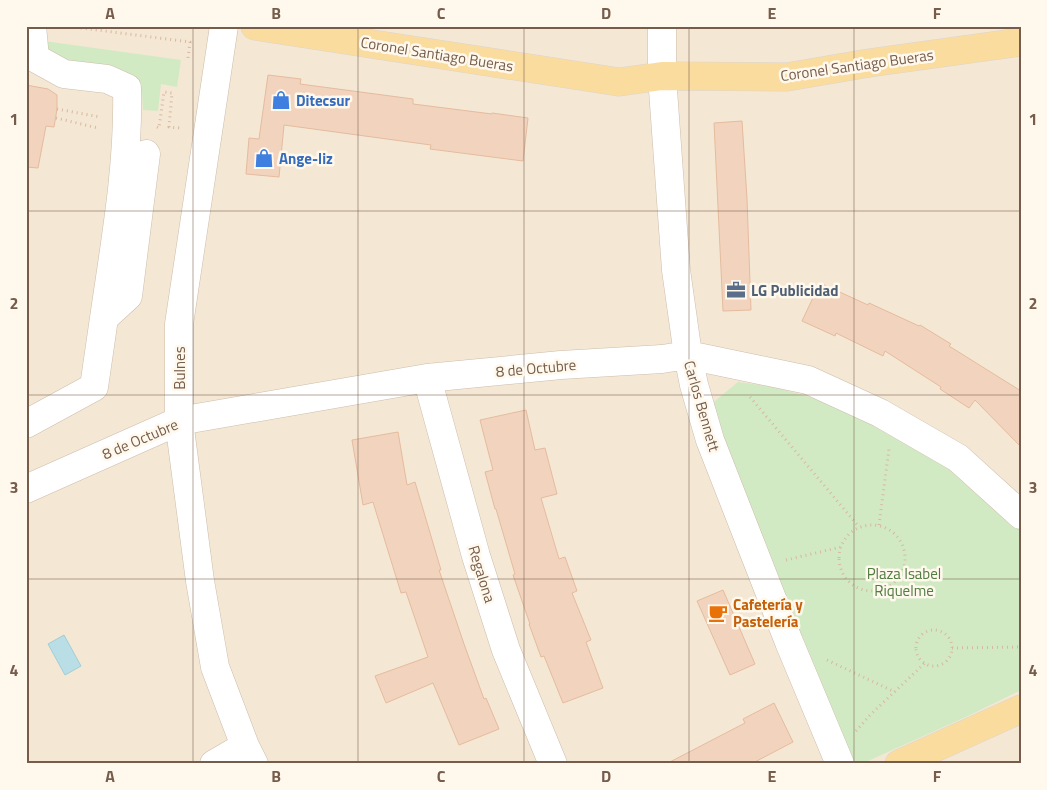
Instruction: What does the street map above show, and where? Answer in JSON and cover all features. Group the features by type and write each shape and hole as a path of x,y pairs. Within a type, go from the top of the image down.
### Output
{"main road":[{"name":"Coronel Santiago Bueras","path":"256,26 619,74 662,76 787,77 869,63 1021,42"},
{"name":"Coronel Santiago Bueras","path":"367,26 619,74"},
{"path":"899,764 1021,709"}],"street":[{"path":"26,424 94,387 122,187 128,121 127,88 107,79 64,74 35,58 32,26"},
{"name":"Bulnes","path":"224,26 179,324 178,421 200,581 215,667 249,755"},
{"name":"Carlos Bennett","path":"662,26 662,76 676,270 694,385 710,440 789,642 838,759"},
{"path":"104,318 128,296 146,154"},
{"name":"8 de Octubre","path":"26,489 178,421 427,378 561,365 662,359 688,355 808,380 880,413 958,458 1021,515"},
{"name":"Regalona","path":"427,378 476,556 506,650 553,764"},
{"path":"214,764 249,755"}],"path":[{"path":"66,26 190,42"},
{"path":"746,392 859,527"},
{"path":"879,525 890,440"},
{"path":"879,525 888,529 902,544 905,564 900,575 893,583 883,589 872,591 861,589 851,583 844,575 839,553 843,542 850,533 859,527 879,525"},
{"path":"778,562 841,547"},
{"path":"935,630 941,631 950,639 952,648 950,656 947,661 936,666 925,664 917,654 917,643 924,633 935,630"},
{"path":"952,648 1021,647"},
{"path":"820,656 895,692"},
{"path":"838,759 848,750 855,732 870,715 925,664"}],"shaded area":[{"path":"26,26 1021,26 1021,764 26,764"}],"green space":[{"path":"44,41 181,60 177,87 161,84 158,111 143,110 142,93 137,82 119,69 66,66 48,55"},
{"name":"Plaza Isabel Riquelme","path":"738,382 774,387 824,401 885,429 951,468 1017,524 1021,529 1021,690 868,761 856,764 848,750 788,607 709,406"}],"water":[{"path":"64,635 81,666 65,675 48,644"}],"building":[{"path":"268,75 301,79 300,84 413,99 413,104 528,118 523,161 430,149 431,145 284,125 279,177 246,174 249,138 259,139"},
{"path":"26,85 48,89 57,95 54,127 46,126 38,168 26,167"},
{"path":"742,121 751,310 723,311 714,123"},
{"path":"820,283 868,305 869,303 920,325 951,344 949,346 1021,391 1021,447 975,400 969,408 940,389 941,387 885,351 883,356 836,333 835,336 802,321"},
{"path":"526,410 535,450 545,448 557,494 541,498 559,559 565,557 577,591 572,593 591,640 586,642 603,688 563,703 544,656 541,657 529,624 513,575 515,574 485,472 493,470 480,420"},
{"path":"398,432 407,485 415,482 441,570 439,570 464,644 484,699 486,698 499,729 459,745 433,683 386,703 375,676 428,657 406,592 401,593 373,502 363,505 352,440"},
{"path":"723,590 755,664 730,675 697,601"},
{"path":"774,703 793,742 751,764 666,764 745,723 743,719"}],"place":[{"name":"Ditecsur","path":"281,100"},
{"name":"Ange-liz","path":"264,158"},
{"name":"LG Publicidad","path":"736,290"},
{"name":"Cafetería y Pastelería","path":"718,613"}]}
